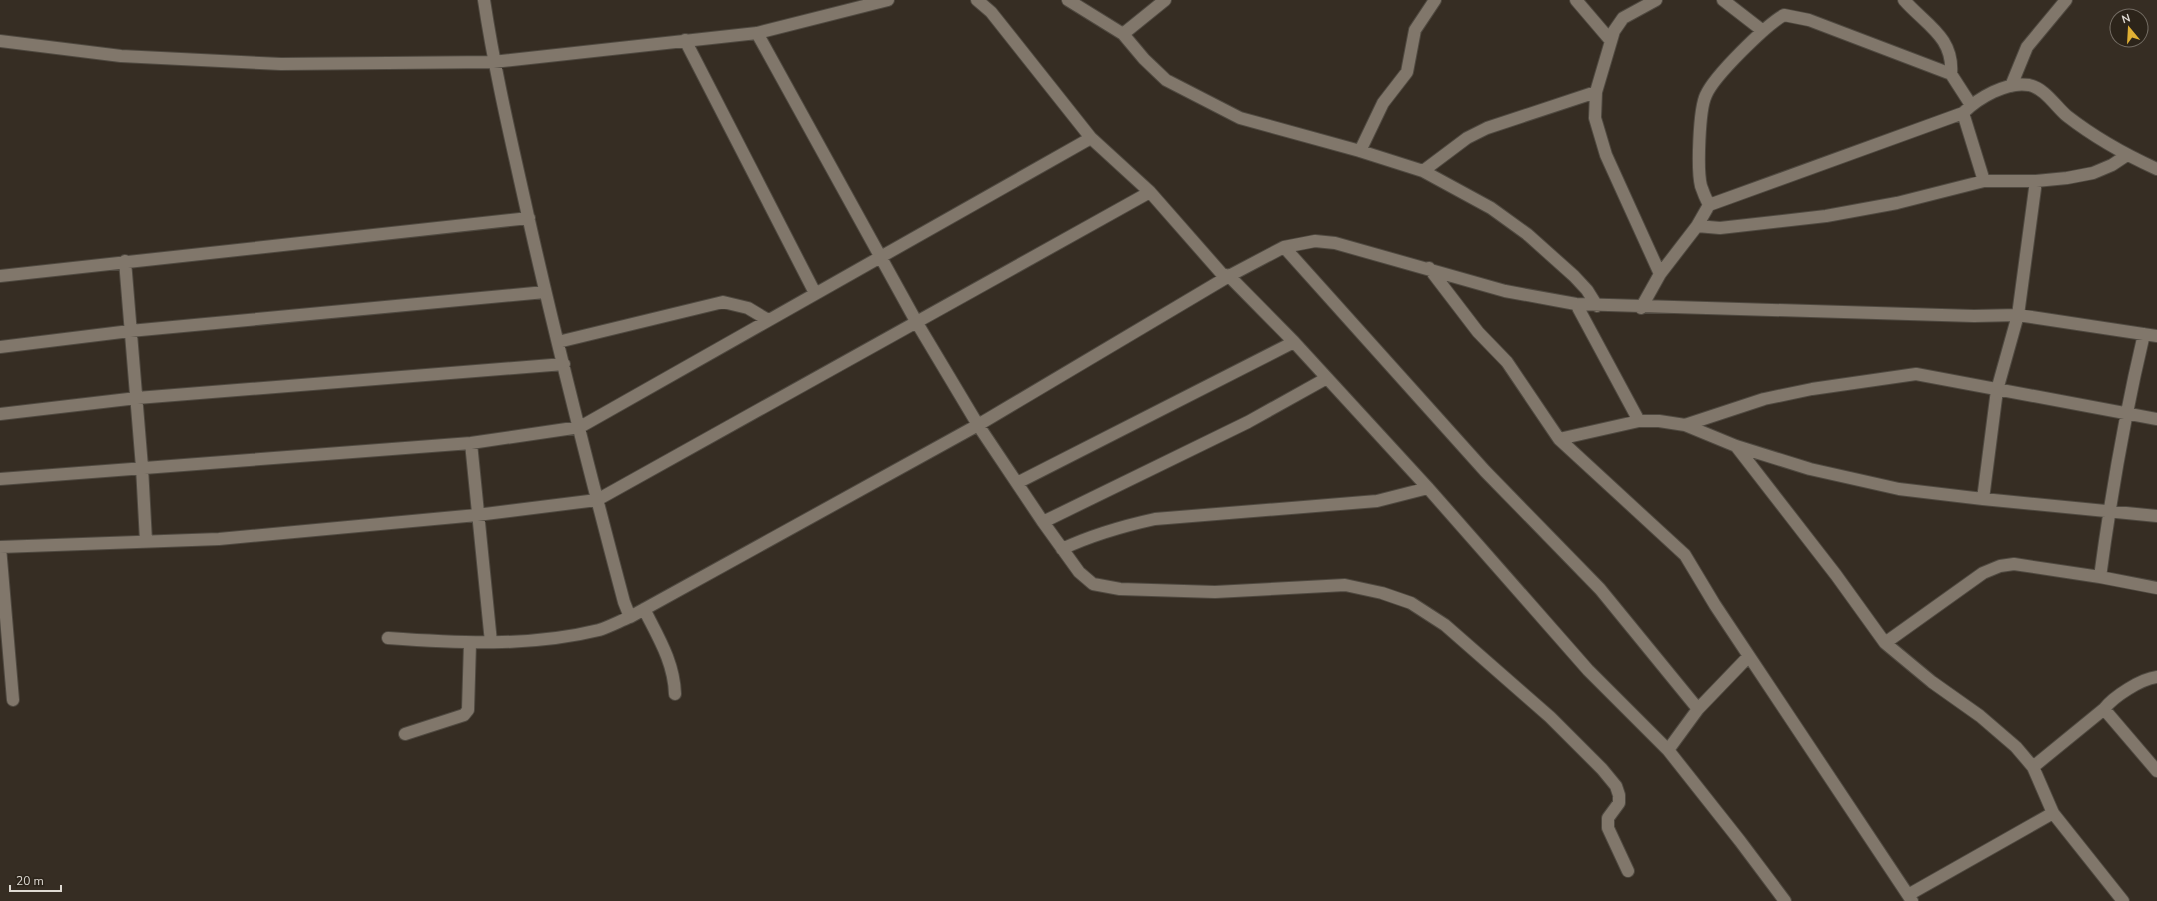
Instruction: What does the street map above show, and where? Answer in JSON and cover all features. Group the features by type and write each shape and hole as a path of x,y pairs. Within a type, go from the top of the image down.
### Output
{"street":[{"path":"484,0 493,62 545,292 580,427 597,500 624,602 630,617"},
{"path":"0,41 121,56 281,64 493,62 757,33 888,0"},
{"path":"977,0 991,12 1092,138 1150,192 1222,274 1229,276 1294,342 1428,488 1588,670 1668,750 1785,901"},
{"path":"1068,0 1123,34 1144,59 1166,80 1240,118 1360,150 1423,171 1492,208 1527,234 1574,276 1587,290 1597,306"},
{"path":"1123,34 1165,0"},
{"path":"1360,150 1383,103 1408,72 1415,30 1435,0"},
{"path":"1576,0 1611,41"},
{"path":"1656,0 1623,18 1614,31 1596,92 1595,118 1606,155 1660,274"},
{"path":"1723,0 1763,31"},
{"path":"1904,0 1942,38 1952,60 1951,74 1967,109 1984,181"},
{"path":"2011,86 2027,46 2066,0"},
{"path":"1709,206 1701,185 1700,161 1702,111 1706,96 1716,80 1763,31 1784,15 1791,15 1809,20 1951,74"},
{"path":"757,33 917,323 978,424 1043,522 1079,572 1093,584 1105,587 1215,592 1345,585 1382,593 1411,603 1444,625 1550,717 1602,769 1616,786 1619,795 1619,803 1608,818 1608,828 1628,871"},
{"path":"685,40 815,293"},
{"path":"1641,308 1660,274 1697,226 1709,206 1967,109 1981,98 2011,86 2029,85 2040,89 2067,116 2127,155 2157,169"},
{"path":"1423,171 1467,138 1488,128 1596,92"},
{"path":"0,479 471,443 580,427 1092,138"},
{"path":"1697,226 1720,228 1826,216 1897,203 1984,181 2036,181 2093,173 2112,165 2127,155"},
{"path":"1983,499 1997,390 2018,315 2036,181"},
{"path":"13,700 0,547 219,539 476,515 597,500 1150,192"},
{"path":"0,276 125,261 529,218"},
{"path":"388,638 470,643 562,637 600,630 630,617 978,424 1229,276 1284,247 1315,241 1334,243 1428,268 1505,291 1576,304 1641,308 1974,316 2018,315 2157,336"},
{"path":"1284,247 1485,471 1600,589 1698,709"},
{"path":"125,261 137,398 146,541"},
{"path":"1428,268 1478,332 1507,362 1559,439 1685,555 1910,898 2053,813"},
{"path":"0,347 130,331 545,292"},
{"path":"558,342 723,302 748,308 768,320"},
{"path":"1576,304 1639,421"},
{"path":"2100,577 2108,510 2126,412 2144,334"},
{"path":"1017,483 1294,342"},
{"path":"0,414 137,398 564,364"},
{"path":"1685,425 1764,399 1806,390 1916,374 2157,419"},
{"path":"1043,522 1248,422 1327,378"},
{"path":"1559,439 1639,421 1659,421 1685,425 1736,446 1810,469 1899,489 1983,499 2108,510 2157,516"},
{"path":"471,443 476,515 491,642"},
{"path":"1736,446 1836,575 1884,643 1932,682 1980,716 2016,747 2033,767 2053,813 2123,901"},
{"path":"1062,549 1122,526 1155,519 1377,501 1428,488"},
{"path":"1884,643 1983,572 2000,566 2014,564 2100,577 2157,588"},
{"path":"644,609 668,654 675,678 675,694"},
{"path":"405,734 464,715 468,710 470,643"},
{"path":"1668,750 1698,709 1750,656"},
{"path":"2033,767 2104,709 2111,700 2149,678 2157,677"},
{"path":"2104,709 2157,772"}]}
